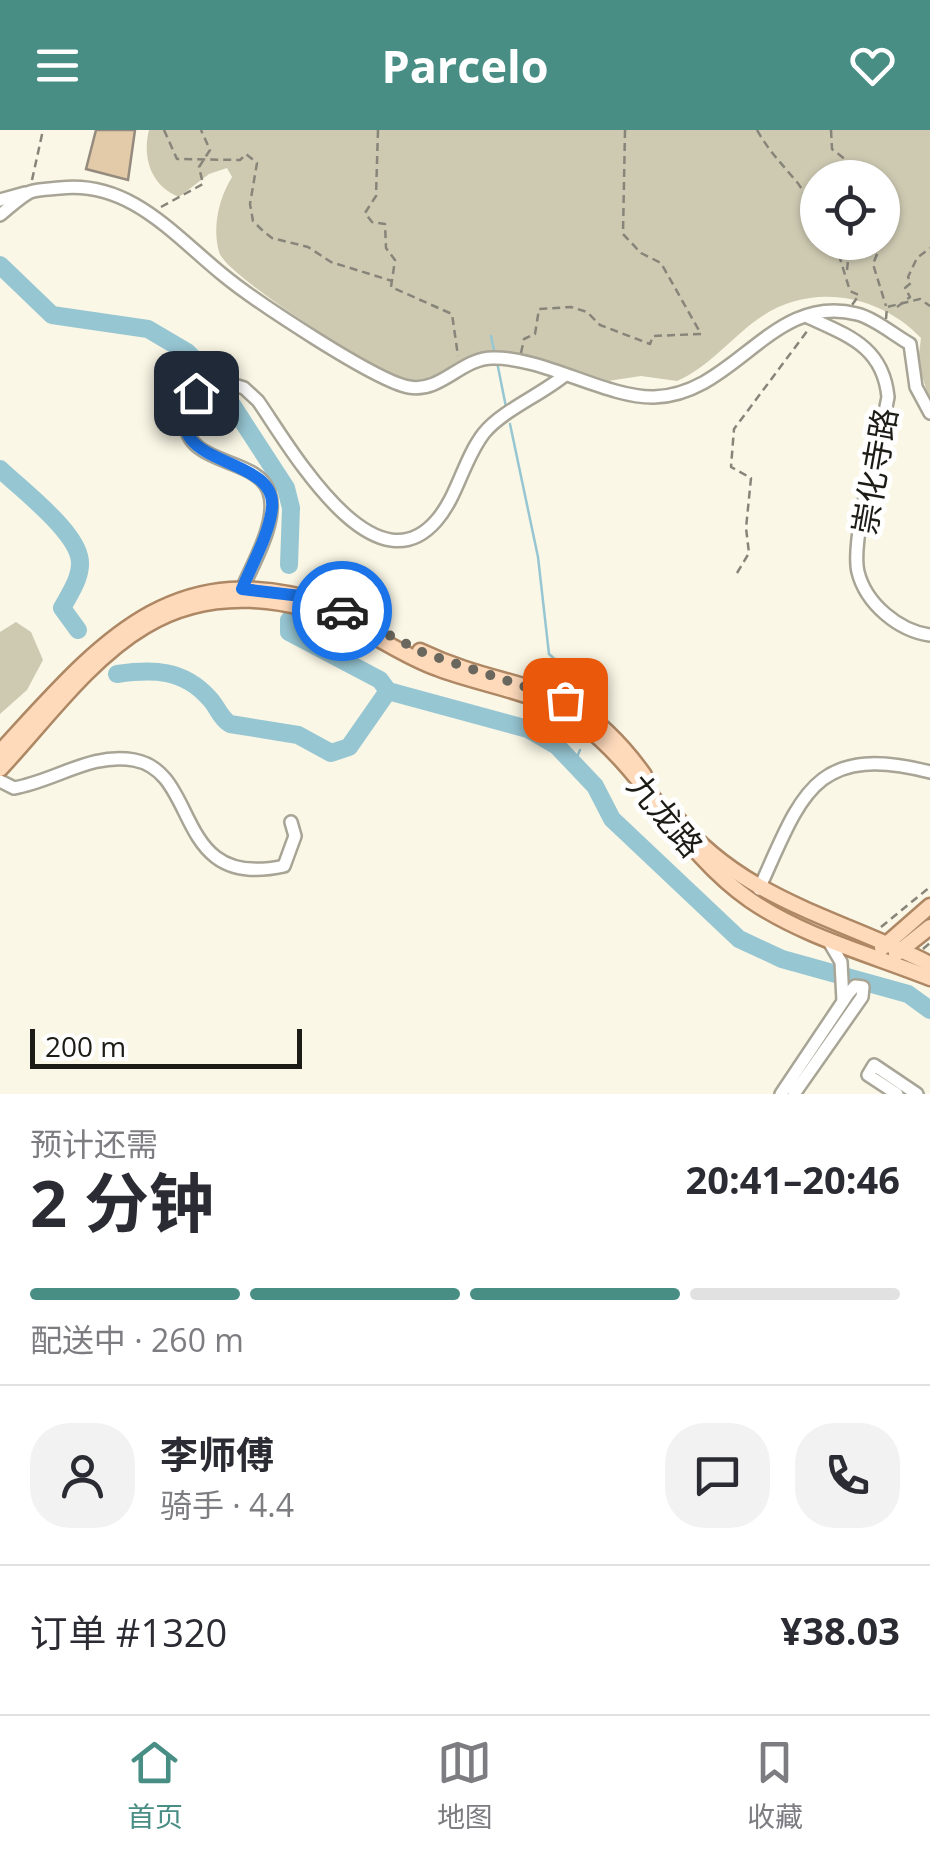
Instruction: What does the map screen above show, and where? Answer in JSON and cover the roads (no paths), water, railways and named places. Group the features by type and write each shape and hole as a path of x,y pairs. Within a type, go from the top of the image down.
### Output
{"main road":[{"name":"九龙路","path":"0,752 81,666 134,620 187,596 242,589 301,596 359,618 424,653 565,700 611,736 705,850 759,889 930,964"},
{"name":"九龙路","path":"0,769 105,658 146,625 212,601 281,602 333,617 432,667 552,704 581,722 631,772 684,842 750,899 800,930 930,978"},
{"path":"882,959 930,906"},
{"path":"894,945 930,927"}],"street":[{"path":"0,200 81,186 120,194 152,214 226,278 371,372 411,388 434,386 460,367 496,358 520,359 652,398 696,388 747,356 776,328 807,317"},
{"path":"0,215 31,192"},
{"name":"崇化寺路","path":"807,317 857,314 910,344 916,387 930,413"},
{"name":"崇化寺路","path":"807,317 860,340 886,377 888,398 860,535 858,571 872,601 895,622 930,635"},
{"path":"242,589 272,507 269,489 261,479 212,457 194,443 186,430 185,410 196,393 218,380 244,388 258,401 334,506 358,529 394,538 418,535 434,524 468,457 487,430 565,375"},
{"path":"0,782 14,788 90,762 138,760 168,784 210,855 237,867 284,866 294,836 291,822"},
{"path":"759,889 800,800 817,781 848,765 892,762 930,772"},
{"path":"828,940 841,962 843,1001"},
{"path":"782,1094 843,1001 855,986 863,987 862,997 794,1094"},
{"path":"897,1094 868,1075 874,1066 917,1094"}],"waterway":[{"path":"0,265 52,315 148,329 187,352 211,375"},
{"path":"491,336 495,355"},
{"path":"497,362 506,407"},
{"path":"221,388 286,488 291,508 289,565"},
{"path":"510,424 538,557 549,654 597,697"},
{"path":"0,469 56,521 74,545 80,570 62,608 78,630"},
{"path":"289,620 289,632 380,680 388,691 528,729 557,746 595,786 612,819 739,939 782,959 908,994 930,1010"},
{"path":"117,674 155,672 178,676 199,688 230,724 298,735 331,753 349,747 388,691"},
{"path":"574,764 580,750"}]}
